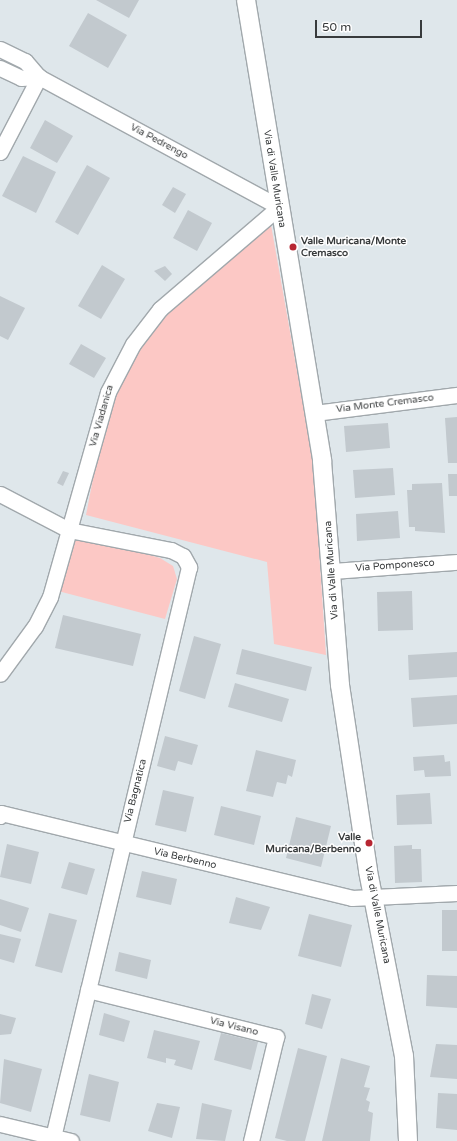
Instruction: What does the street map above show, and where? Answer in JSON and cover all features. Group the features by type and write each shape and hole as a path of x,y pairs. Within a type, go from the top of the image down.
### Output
{"street":[{"name":"Via di Valle Muricana","path":"246,0 314,412 333,571 341,692 374,900 404,1056 408,1141"},
{"name":"Via Pedrengo","path":"0,50 25,60 39,77 279,207"},
{"name":"Via Pedrengo","path":"0,68 21,78 39,77"},
{"path":"0,152 39,77"},
{"name":"Via Viadanica","path":"0,674 42,614 57,579 108,392 132,344 166,304 279,207"},
{"name":"Via Monte Cremasco","path":"314,412 457,395"},
{"name":"Via Bagnatica","path":"0,494 70,530 171,550 183,556 189,567 53,1139"},
{"name":"Via Pomponesco","path":"333,571 457,562"},
{"name":"Via Berbenno","path":"0,816 1,813 123,845 352,898 374,900"},
{"path":"374,900 457,892"},
{"name":"Via Visano","path":"88,990 276,1037 251,1141"},
{"path":"0,1124 53,1139 71,1141"}],"shaded area":[{"path":"271,225 313,461 326,655 274,644 267,562 86,515 100,443 113,401 145,341 175,306 212,271"},
{"path":"76,534 160,558 173,566 177,579 165,619 58,591"}],"building":[{"path":"96,0 139,0 129,18"},
{"path":"88,13 127,35 108,68 69,46"},
{"path":"45,120 73,136 57,163 30,148"},
{"path":"23,156 56,172 36,213 2,196"},
{"path":"87,165 110,178 78,235 55,222"},
{"path":"173,187 186,194 175,213 162,205"},
{"path":"188,210 212,223 197,251 173,238"},
{"path":"102,265 125,279 101,319 78,306"},
{"path":"165,266 172,274 165,281 154,271"},
{"path":"0,296 25,308 8,340 0,336"},
{"path":"81,344 106,358 94,378 69,364"},
{"path":"457,417 457,463 448,463 445,418"},
{"path":"388,423 390,448 346,452 344,426"},
{"path":"393,468 395,495 355,498 353,470"},
{"path":"63,471 69,473 63,486 57,483"},
{"path":"448,474 457,474 457,496 449,496"},
{"path":"442,483 445,533 415,531 415,527 409,527 407,490 412,490 412,484"},
{"path":"398,511 400,538 357,541 356,514"},
{"path":"412,591 413,630 378,631 377,592"},
{"path":"63,615 141,634 133,666 55,648"},
{"path":"194,636 221,644 205,699 179,691"},
{"path":"242,649 312,667 306,691 236,674"},
{"path":"457,652 457,677 409,680 408,655"},
{"path":"235,683 289,699 282,722 228,707"},
{"path":"457,695 457,724 413,727 411,698"},
{"path":"165,736 198,745 192,765 178,761 175,771 157,766"},
{"path":"256,750 296,760 292,777 288,775 286,784 277,782 273,797 246,791"},
{"path":"444,755 445,762 450,761 451,776 425,777 424,770 414,771 413,757"},
{"path":"163,790 194,797 186,832 155,825"},
{"path":"430,793 432,824 397,825 396,795"},
{"path":"221,806 261,816 254,845 214,835"},
{"path":"296,817 331,826 321,867 286,858"},
{"path":"7,844 39,852 31,884 0,877"},
{"path":"412,845 412,849 421,849 422,882 395,883 394,846"},
{"path":"69,862 95,869 87,895 61,888"},
{"path":"142,871 177,879 171,905 136,897"},
{"path":"236,897 270,907 261,930 229,923"},
{"path":"0,899 29,908 21,932 0,925"},
{"path":"442,910 457,910 457,951 442,951"},
{"path":"49,913 77,920 62,973 35,966"},
{"path":"309,914 352,925 341,967 298,956"},
{"path":"0,934 21,939 14,963 0,959"},
{"path":"119,952 151,960 147,979 115,971"},
{"path":"427,975 457,976 457,1008 426,1006"},
{"path":"312,994 331,999 322,1029 305,1024"},
{"path":"104,1013 130,1021 124,1042 99,1035"},
{"path":"0,1014 16,1018 11,1034 0,1035"},
{"path":"154,1030 200,1041 192,1070 174,1065 176,1060 166,1058 166,1063 147,1058"},
{"path":"221,1033 258,1042 251,1070 214,1060"},
{"path":"436,1044 457,1045 457,1079 430,1077"},
{"path":"298,1048 327,1056 305,1141 287,1141 275,1138"},
{"path":"341,1058 370,1066 364,1087 370,1088 366,1100 370,1102 368,1111 373,1113 370,1141 322,1141"},
{"path":"4,1059 42,1069 31,1112 0,1103"},
{"path":"89,1074 119,1082 110,1122 80,1115"},
{"path":"438,1093 457,1094 457,1130 436,1128"},
{"path":"157,1103 180,1107 172,1138 148,1131"},
{"path":"202,1103 232,1110 225,1141 196,1139"}],"place":[{"name":"Valle Muricana/Monte Cremasco","path":"293,247"},
{"name":"Valle Muricana/Berbenno","path":"369,843"}]}
